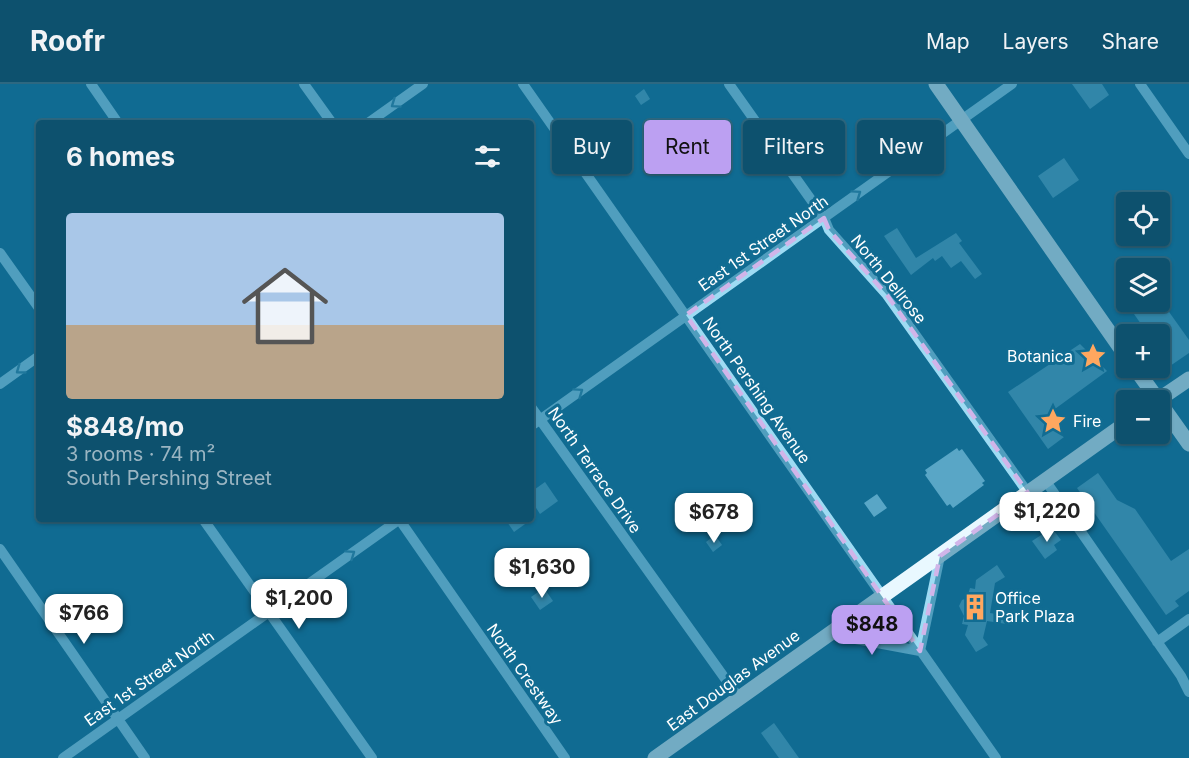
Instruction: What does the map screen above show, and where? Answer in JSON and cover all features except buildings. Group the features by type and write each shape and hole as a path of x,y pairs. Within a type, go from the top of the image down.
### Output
{"main road":[{"path":"936,84 1116,342"},
{"path":"1170,392 1189,379"},
{"path":"1170,418 1189,444"},
{"name":"East Douglas Avenue","path":"655,758 1116,430"}],"street":[{"path":"91,84 116,120"},
{"path":"304,84 330,120"},
{"path":"372,120 423,84"},
{"name":"North Pershing Avenue","path":"523,84 996,758"},
{"name":"North Dellrose","path":"729,84 824,218 829,230 887,295 1028,493"},
{"name":"East 1st Street North","path":"536,422 1012,84"},
{"path":"1140,84 1189,154"},
{"path":"0,253 36,304"},
{"path":"0,384 36,358"},
{"name":"North Terrace Drive","path":"536,422 739,698"},
{"path":"1045,480 1189,692"},
{"path":"205,522 372,758"},
{"name":"East 1st Street North","path":"63,758 395,522"},
{"name":"North Crestway","path":"401,522 565,758"},
{"path":"0,549 145,758"},
{"path":"829,634 920,651 940,556"},
{"path":"1157,642 1189,619"}],"highlighted area":[{"path":"824,218 829,230 887,295 1028,493 940,556 920,651 686,315"}],"place":[{"name":"Botanica","path":"1093,356"},
{"name":"Fire","path":"1053,421"},
{"name":"Office Park Plaza","path":"975,607"}]}
